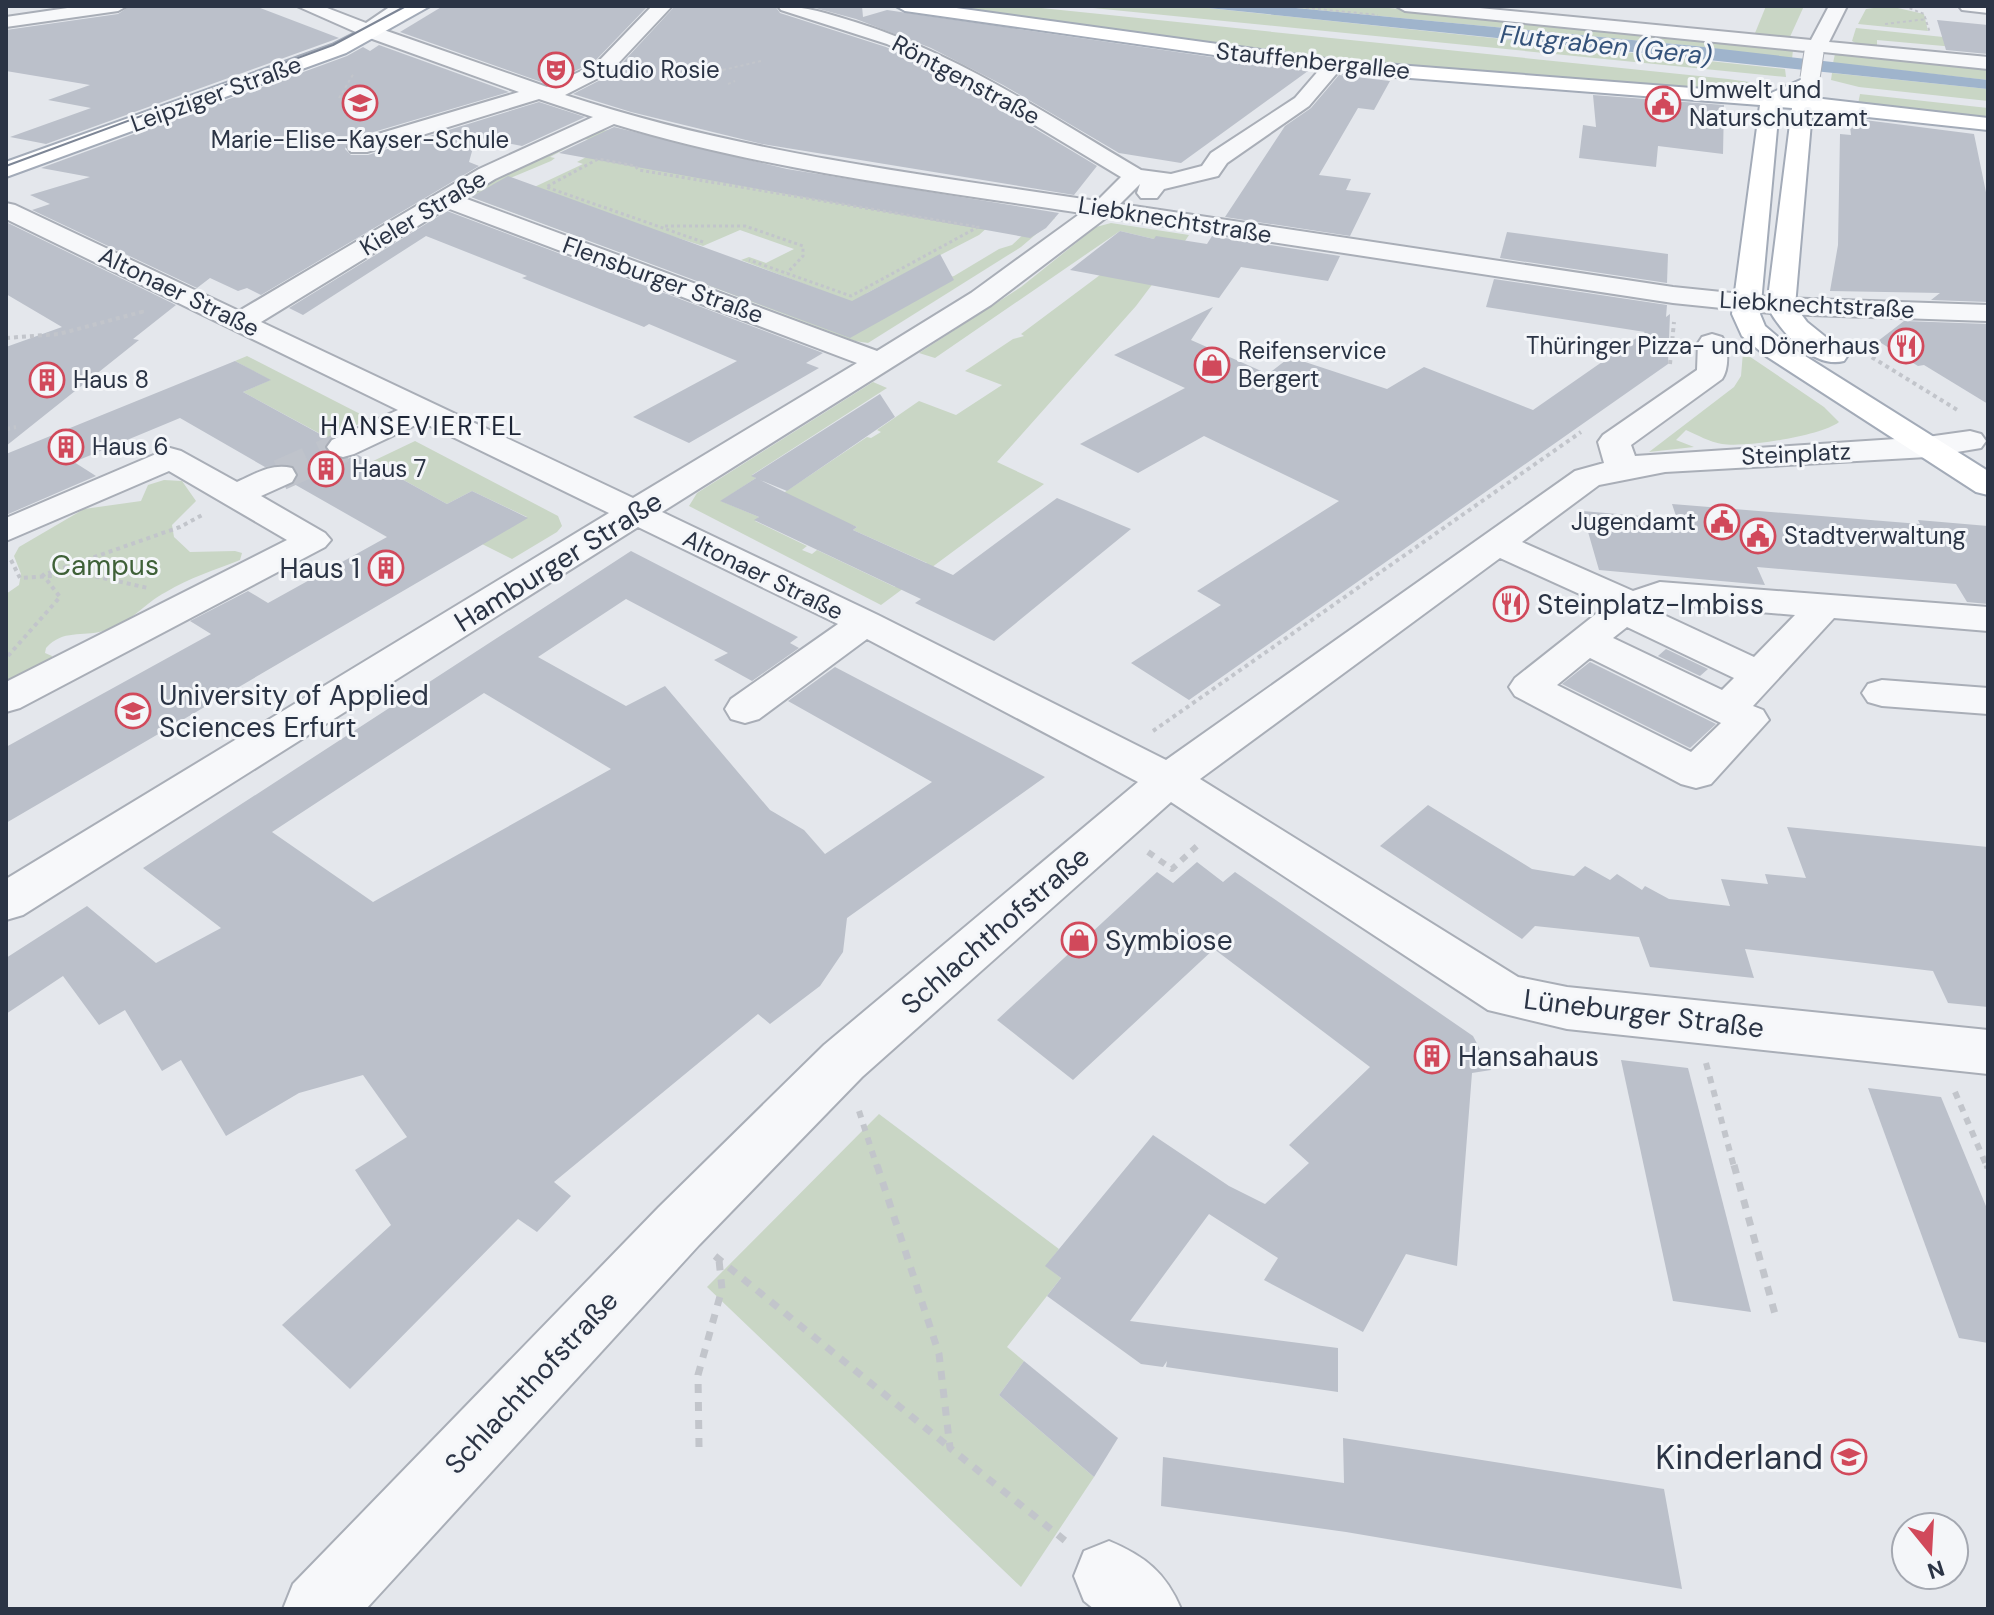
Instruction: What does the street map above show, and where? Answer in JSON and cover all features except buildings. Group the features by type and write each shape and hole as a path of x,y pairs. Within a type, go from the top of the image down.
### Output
{"main road":[{"name":"Leipziger Straße","path":"6,158 315,46 379,6"},
{"name":"Leipziger Straße","path":"6,170 313,59 376,34 421,6"},
{"name":"Stauffenbergallee","path":"905,6 1333,66 1772,100"},
{"path":"1711,74 1988,124"},
{"path":"1806,89 1781,306 1786,319 1799,331 1973,435"},
{"path":"1988,104 1806,89 1772,100 1746,314 1752,330 1769,345 1988,485"}],"street":[{"path":"6,22 118,6"},
{"name":"Liebknechtstraße","path":"306,6 611,117 711,144 820,166 1148,216 1198,233 1256,242 1645,292 1747,304 1988,313"},
{"path":"376,34 372,27 376,22 402,6"},
{"path":"359,147 396,125 544,93 587,79 602,69 639,27 663,6"},
{"name":"Röntgenstraße","path":"787,6 894,40 959,71 1135,176 1169,180 1210,171 1219,158 1302,102 1333,66"},
{"path":"1405,6 1449,8 1816,49 1988,63"},
{"path":"1806,89 1816,49 1838,6"},
{"path":"1968,6 1988,8"},
{"name":"Kieler Straße","path":"241,322 497,169 611,117"},
{"path":"1102,209 1135,176"},
{"path":"1148,216 1149,189 1169,180"},
{"name":"Flensburger Straße","path":"444,199 881,362"},
{"name":"Hamburger Straße","path":"6,902 981,299 1102,209"},
{"name":"Altonaer Straße","path":"6,210 865,623 1157,758"},
{"path":"1622,468 1614,442 1712,373 1712,343"},
{"path":"343,447 423,410"},
{"name":"Steinplatz","path":"1622,468 1736,457 1927,447 1973,435"},
{"path":"1736,457 1756,482"},
{"path":"6,531 170,458 313,540 6,699"},
{"name":"Schlachthofstraße","path":"318,1609 699,1242 843,1061 1157,758 1495,543 1587,478 1622,468"},
{"path":"236,495 280,475"},
{"path":"1495,543 1760,675"},
{"path":"1587,641 1748,720 1696,773 1529,687 1628,607 1660,593 1977,618 1988,653"},
{"path":"1727,709 1826,605"},
{"path":"745,709 865,623"},
{"path":"1882,693 1988,701"},
{"name":"Lüneburger Straße","path":"1157,758 1506,995 1567,1008 1988,1052"}],"path":[{"path":"1904,6 1935,15"},
{"path":"1924,14 1930,34"},
{"path":"1879,24 1927,19"},
{"path":"711,64 724,71 744,63 761,61"},
{"path":"728,84 735,81"},
{"path":"703,242 546,187 598,159 654,172 978,227 851,296 749,260"},
{"path":"660,227 745,226 803,246 803,256 787,273"},
{"path":"6,338 79,329 193,299"},
{"path":"1669,369 1675,309"},
{"path":"1859,349 1973,435"},
{"path":"1157,758 1593,424"},
{"path":"6,429 16,427"},
{"path":"43,575 180,527 236,495"},
{"path":"6,549 20,578 43,575 114,576 190,604"},
{"path":"6,658 60,597 43,575"},
{"path":"1705,1058 1775,1314"},
{"path":"843,1061 939,1354 950,1448"},
{"path":"1954,1089 1988,1168"},
{"path":"699,1242 722,1289 698,1375 699,1447"},
{"path":"699,1242 1128,1593"}],"green space":[{"path":"927,6 1022,6 1728,79 1749,82 1755,87 1753,93 1747,94 1338,62"},
{"path":"1073,6 1189,6 1785,69 1786,77"},
{"path":"1275,6 1370,6 1793,50 1792,59 1695,46"},
{"path":"1766,6 1804,6 1789,39 1753,38"},
{"path":"1889,6 1924,14 1928,31 1858,24 1866,9"},
{"path":"1856,28 1953,38 1988,50 1877,40 1877,48 1861,46 1852,41"},
{"path":"1835,54 1988,69 1988,80 1833,63"},
{"path":"1832,73 1988,89 1988,101 1859,87 1831,80"},
{"path":"1860,94 1988,108 1988,120 1858,104"},
{"path":"609,130 716,157 1055,218 1021,247 868,343 855,341 697,281 710,275 810,315 954,276 999,249 1012,245 1039,220 584,139 550,157 555,158 551,161 489,187 663,268 469,196 494,178 536,157 579,138"},
{"path":"590,155 989,226 979,235 867,293 853,306 841,298 741,260 749,257 766,263 794,249 740,230 703,246 528,190 583,164 577,162"},
{"path":"1111,223 1189,235 1185,241 1154,239 1120,231 935,358 919,353 1021,287 1096,227"},
{"path":"1175,254 1136,306 997,462 1044,484 881,605 689,506 697,493 873,382 887,388 752,475 756,478 721,501 759,517 755,521 807,546 802,550 812,554 817,550 895,587 927,563 853,530 857,527 779,496 867,437 881,432 877,430 919,401 956,415 1002,385 965,371 1013,339 1024,336 1021,334 1112,266"},
{"path":"1743,352 1824,407 1839,422 1816,432 1782,440 1733,445 1717,443 1686,430 1676,440 1694,447 1649,452 1734,387 1741,376"},
{"path":"247,356 370,419 328,438 243,392 270,380 235,361"},
{"path":"415,441 558,516 562,526 512,559 482,544 527,517 472,491 447,504 371,462"},
{"name":"Campus","path":"164,480 182,481 196,501 172,525 174,537 190,552 235,551 242,553 240,560 175,587 113,628 59,638 46,648 45,653 52,656 50,663 6,692 6,594 19,585 21,574 14,556 19,547 84,509 141,501 148,485"},
{"path":"879,1114 1059,1249 1046,1266 1061,1278 1007,1347 1024,1361 999,1395 1094,1477 1021,1587 707,1287"}],"water":[{"name":"Flutgraben (Gera)","path":"1189,6 1275,6 1695,46 1988,80 1988,89"}],"tunnel":[{"path":"280,475 343,447"}],"tram line":[{"path":"6,166 333,45 406,6"}],"place":[{"name":"Studio Rosie","path":"556,70"},
{"name":"Marie-Elise-Kayser-Schule","path":"360,103"},
{"name":"Umwelt und Naturschutzamt","path":"1663,104"},
{"name":"Thüringer Pizza- und Dönerhaus","path":"1906,346"},
{"name":"Reifenservice Bergert","path":"1212,365"},
{"name":"Haus 8","path":"47,380"},
{"name":"Haus 6","path":"66,447"},
{"name":"Haus 7","path":"326,469"},
{"name":"Jugendamt","path":"1722,522"},
{"name":"Stadtverwaltung","path":"1758,536"},
{"name":"Haus 1","path":"386,568"},
{"name":"Steinplatz-Imbiss","path":"1511,604"},
{"name":"University of Applied Sciences Erfurt","path":"133,711"},
{"name":"Symbiose","path":"1079,940"},
{"name":"Hansahaus","path":"1432,1056"},
{"name":"Kinderland","path":"1849,1457"}],"district":[{"name":"HANSEVIERTEL","path":"422,426"}]}
